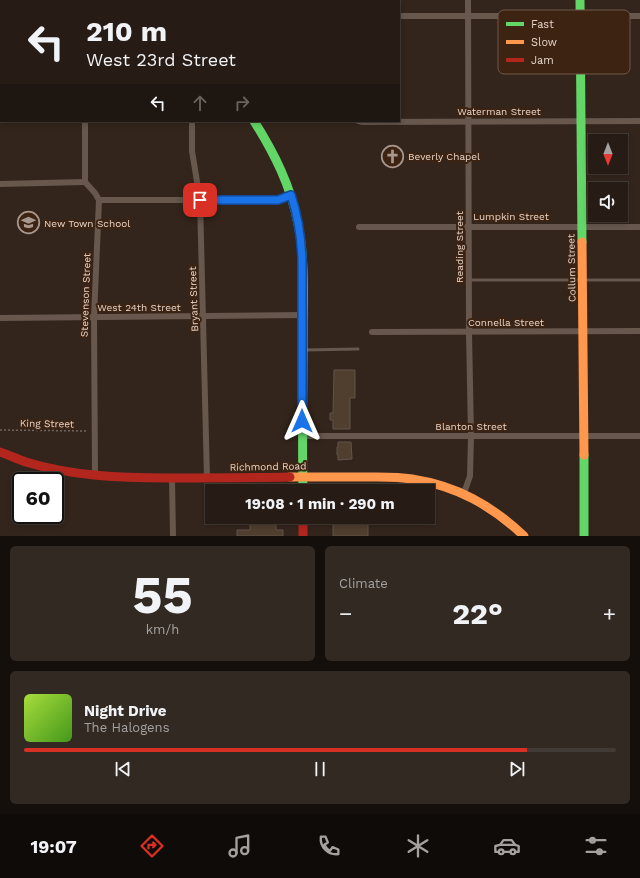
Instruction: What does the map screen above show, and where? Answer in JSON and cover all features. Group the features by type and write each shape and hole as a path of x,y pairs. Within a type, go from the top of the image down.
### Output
{"street":[{"name":"Reading Street","path":"464,493 470,476 471,436 469,332 468,0"},
{"path":"400,16 498,16"},
{"name":"Collum Street","path":"581,74 584,536"},
{"name":"Waterman Street","path":"400,122 640,121"},
{"path":"85,122 85,182 99,200 278,200 291,195"},
{"name":"Bryant Street","path":"192,122 192,151 200,200 207,478"},
{"path":"255,122 277,159 287,181 298,220 302,245 303,484"},
{"path":"0,184 85,182"},
{"name":"Stevenson Street","path":"95,475 94,317 99,200"},
{"name":"Lumpkin Street","path":"359,227 640,227"},
{"name":"West 24th Street","path":"0,318 303,316"},
{"name":"Connella Street","path":"372,332 640,331"},
{"name":"Blanton Street","path":"302,436 640,436"},
{"name":"Richmond Road","path":"0,452 51,468 95,475 129,478 410,478 464,493 481,502 498,514 524,536"},
{"path":"172,479 173,536"},
{"path":"303,524 303,536"}],"lane":[{"path":"469,280 640,280"},
{"path":"303,350 358,349"}],"path":[{"name":"King Street","path":"0,430 94,431"}],"building":[{"path":"334,370 355,370 355,398 350,398 350,429 333,429 333,420 330,420 330,413 333,413"},
{"path":"338,442 351,442 352,459 338,460"},
{"path":"250,524 276,524 276,530 283,530 283,536 237,536 237,530 250,530"},
{"path":"333,524 368,524 368,536 333,536"}],"traffic: fast":[{"path":"580,0 580,10"},
{"path":"581,74 582,242"},
{"path":"255,122 281,170 291,196 298,224 302,250 303,484"},
{"path":"584,455 584,536"}],"traffic: slow":[{"path":"582,242 584,455"},
{"path":"290,477 393,477 406,478 444,486 472,498 486,506 524,536"}],"traffic: jam":[{"path":"0,452 43,467 114,477 290,477"},
{"path":"303,524 303,536"}],"place":[{"name":"Beverly Chapel","path":"393,156"},
{"name":"New Town School","path":"28,223"}],"route":[{"path":"200,200 278,200 291,195 298,220 302,245 302,421"}]}
